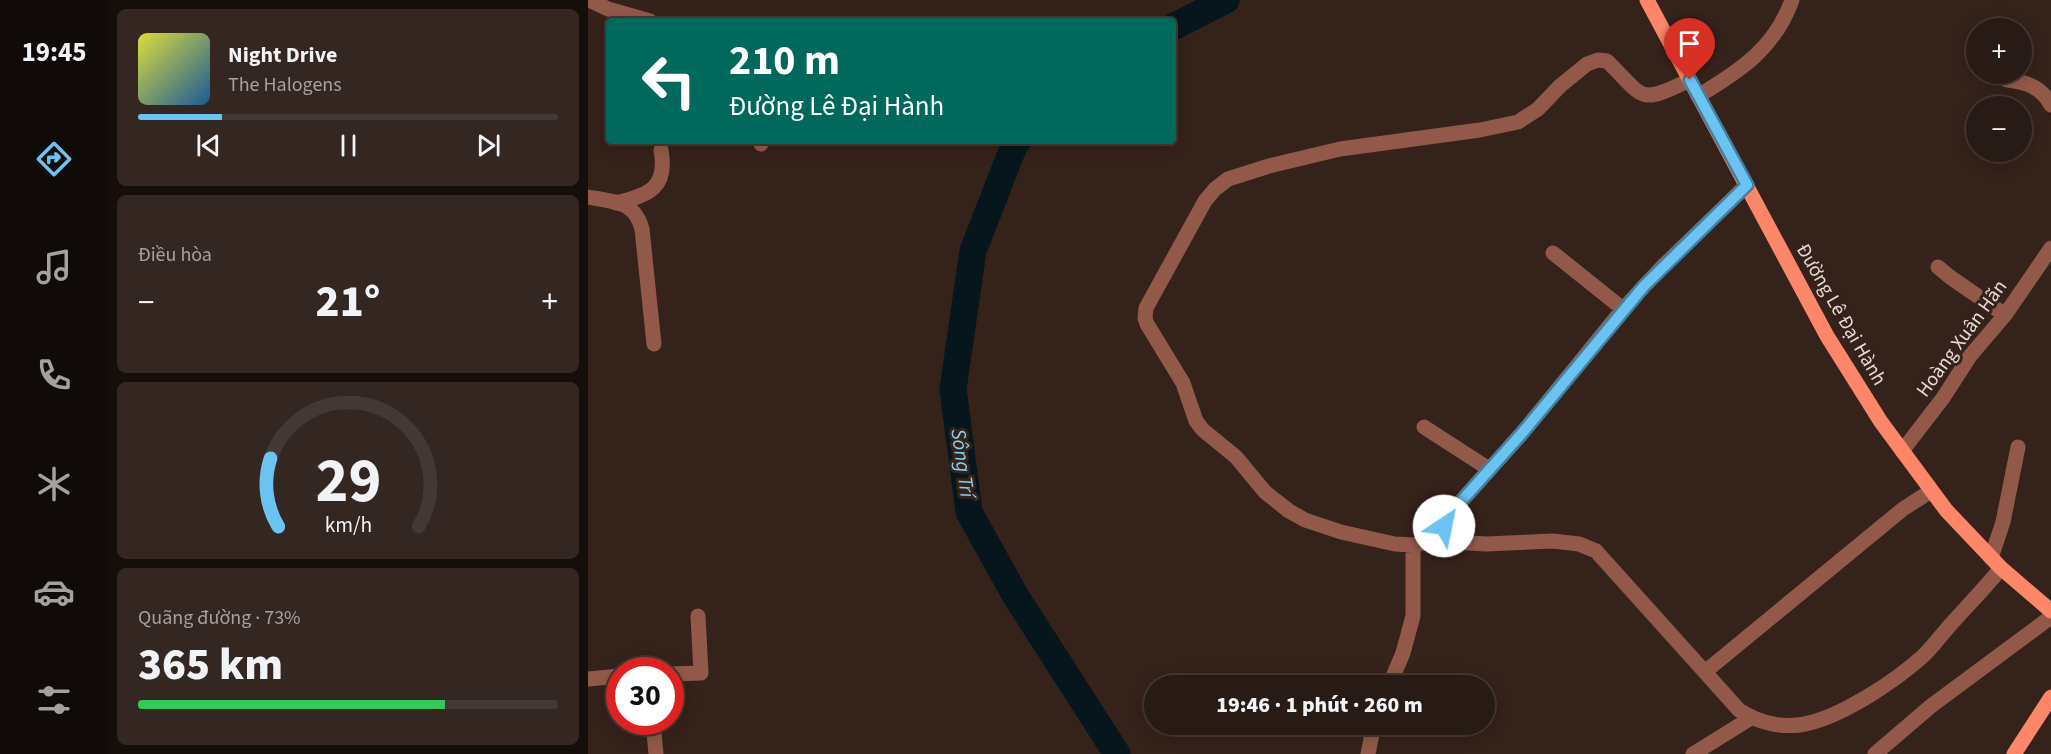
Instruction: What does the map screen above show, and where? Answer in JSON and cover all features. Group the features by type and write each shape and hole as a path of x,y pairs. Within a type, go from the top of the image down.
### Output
{"main road":[{"name":"Đường Lê Đại Hành","path":"1647,0 1827,336 1881,422 1930,491 1996,563 2051,611"},
{"path":"2014,754 2051,697"}],"street":[{"path":"589,0 608,9 640,18"},
{"path":"1698,96 1737,73 1772,38 1783,22 1792,0"},
{"path":"1690,80 1660,95 1648,96 1633,88 1607,61 1592,62 1560,86 1538,109 1518,122 1480,130 1340,148 1228,178 1204,201 1146,308 1145,318 1183,383 1196,421 1209,436 1236,457 1265,492 1289,511 1305,520 1341,532 1379,542 1413,545 1437,541 1486,544 1562,542 1579,544 1596,551 1739,710 1764,723 1779,725 1812,722 1863,699 1895,679 1924,655 1996,563 2018,447"},
{"path":"2030,84 2040,90 2051,105"},
{"path":"616,203 637,198 656,185 663,171 661,150"},
{"path":"1437,541 1448,516 1523,432 1623,309 1662,267 1747,185"},
{"path":"588,197 627,206 637,214 642,229 654,344"},
{"name":"Hoàng Xuân Hãn","path":"1902,451 1943,398 1970,356 2005,315 2051,248"},
{"path":"1552,253 1623,309"},
{"path":"1938,267 2005,315"},
{"path":"1424,427 1489,469"},
{"path":"1706,671 1903,509 1930,491"},
{"path":"1393,675 1413,616 1413,545"},
{"path":"684,674 701,673 698,616"},
{"path":"1875,754 1931,706 2051,617"},
{"path":"588,679 606,677"},
{"path":"1693,754 1751,718"},
{"path":"654,735 656,754"},
{"path":"1368,754 1372,735"}],"waterway":[{"name":"Sông Trí","path":"1176,25 1226,0"},
{"name":"Sông Trí","path":"1015,144 973,251 953,389 969,512 1015,595 1117,754"}],"route":[{"path":"1444,526 1448,516 1523,432 1623,309 1662,267 1747,185 1690,80"}]}
